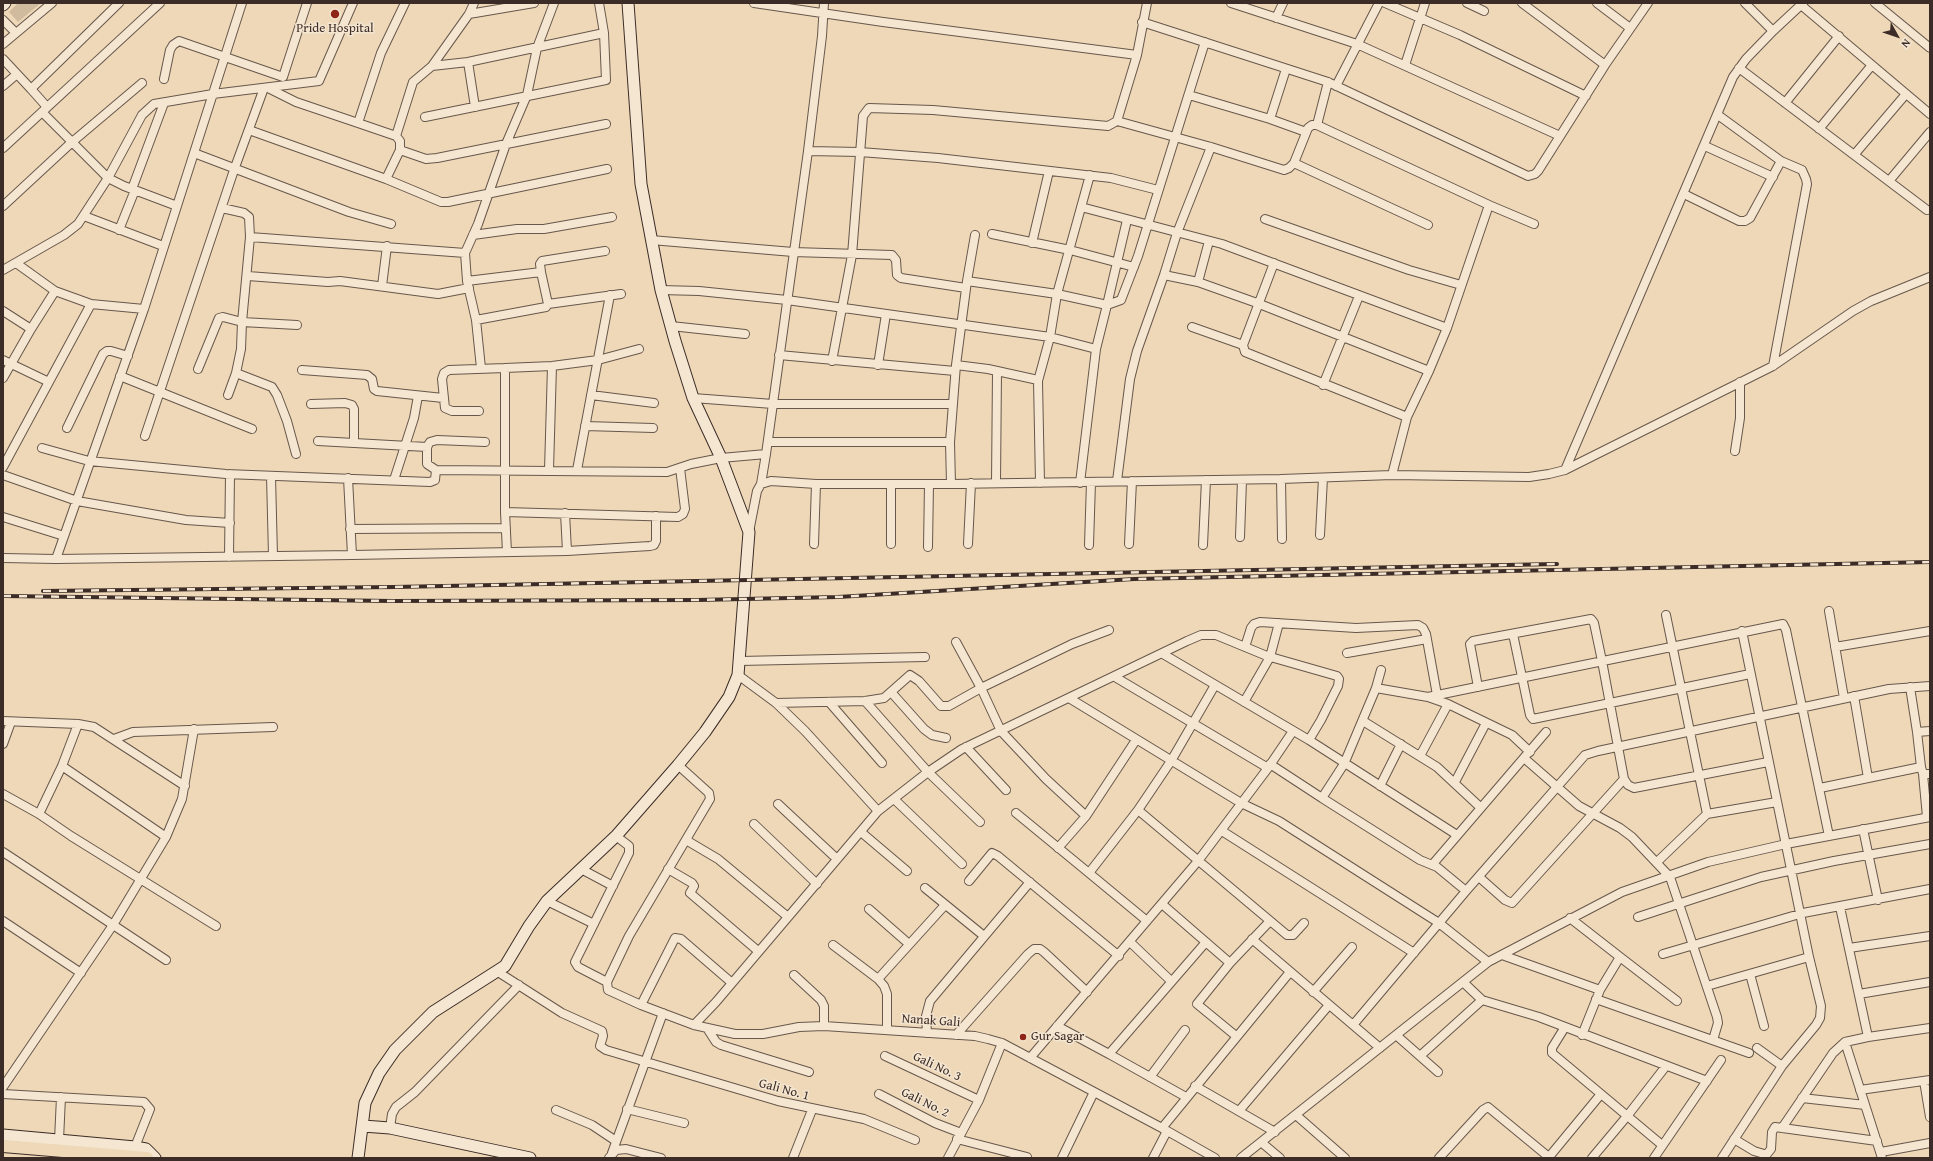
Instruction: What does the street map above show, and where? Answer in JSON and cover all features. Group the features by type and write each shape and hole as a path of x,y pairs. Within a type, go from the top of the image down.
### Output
{"main road":[{"path":"3,1146 141,1154"},
{"path":"3,1154 44,1158"}],"street":[{"path":"3,44 52,3"},
{"path":"31,89 118,3"},
{"path":"3,148 160,3"},
{"path":"56,559 89,461 144,309 242,3"},
{"path":"164,79 170,50 177,42 182,42 283,77 307,3"},
{"path":"3,270 64,235 78,224 108,178 146,111 154,104 213,94 319,81 353,3"},
{"path":"358,123 381,53 405,3"},
{"path":"396,136 414,82 432,66 469,14 474,3"},
{"path":"469,14 534,3"},
{"path":"482,368 476,320 468,284 465,253 506,144 527,96 537,48 554,3"},
{"path":"425,117 606,80 604,33 599,3"},
{"path":"628,3 641,184 661,290 693,398 716,458 749,532"},
{"path":"754,3 883,22 1137,54"},
{"path":"358,1158 365,1103 379,1073 395,1050 433,1012 498,972 509,962 528,926 548,901 616,836 678,765 709,726 729,696 738,675 749,532 757,491 761,484 768,442 808,151 824,3"},
{"path":"832,361 852,255 863,116 869,108 874,107 1108,126 1117,121 1137,54 1142,22 1147,3"},
{"path":"1231,3 1357,44 1560,136"},
{"path":"1276,18 1283,3"},
{"path":"1317,125 1332,84 1357,44 1379,3"},
{"path":"1386,3 1586,96"},
{"path":"1405,65 1425,3"},
{"path":"1467,3 1484,10"},
{"path":"1522,3 1605,65"},
{"path":"1597,3 1630,28"},
{"path":"1142,22 1332,84 1528,176 1535,174 1538,171 1605,65 1648,3"},
{"path":"1745,3 1773,31"},
{"path":"1876,3 1930,48"},
{"path":"1565,470 1705,146 1733,77 1739,68 1773,31 1802,4 1930,114"},
{"path":"3,20 16,33"},
{"path":"432,66 468,62 604,33"},
{"path":"1785,104 1839,36"},
{"path":"651,240 793,252 852,255 892,255 896,260 896,275 901,278 1058,294 1107,306 1121,300 1134,267 1205,42"},
{"path":"3,59 31,89 44,109 71,143 108,178 134,190 177,206"},
{"path":"468,62 475,106"},
{"path":"1819,129 1872,65"},
{"path":"1739,68 1927,210"},
{"path":"1270,119 1286,69"},
{"path":"3,86 17,74"},
{"path":"4,203 71,143 142,83"},
{"path":"266,88 296,102 396,136 400,141 400,150 386,179"},
{"path":"145,436 161,393 234,170 266,88"},
{"path":"1854,155 1906,94"},
{"path":"1189,95 1270,119 1306,132"},
{"path":"119,230 164,103"},
{"path":"1718,115 1781,161 1802,170 1806,176 1807,184 1773,366"},
{"path":"1117,121 1211,147 1284,170 1289,168 1294,163 1309,126 1317,125 1489,205 1534,224"},
{"path":"400,150 426,159 606,124"},
{"path":"249,130 386,179 441,202 448,202 607,169"},
{"path":"1889,181 1930,132"},
{"path":"1705,146 1773,177"},
{"path":"1117,482 1130,379 1135,358 1177,233 1211,147"},
{"path":"808,151 860,152 938,158 1090,175 1132,182 1158,190"},
{"path":"194,153 234,170 349,212 391,224"},
{"path":"1684,194 1739,221 1745,221 1750,218 1781,161"},
{"path":"1294,163 1428,225"},
{"path":"1032,243 1049,171"},
{"path":"1040,483 1038,380 1050,337 1058,294 1090,175"},
{"path":"1392,475 1407,417 1429,371 1447,328 1489,205"},
{"path":"1081,207 1209,242 1222,244 1447,328"},
{"path":"222,208 244,213 249,217 250,237 241,349 236,373 228,395"},
{"path":"84,216 163,246"},
{"path":"473,235 517,229 536,230 612,217"},
{"path":"1265,219 1409,270 1461,285"},
{"path":"1080,483 1096,349 1127,220"},
{"path":"992,234 1070,250 1134,267"},
{"path":"951,484 950,442 955,368 966,284 975,235"},
{"path":"250,237 292,242 386,246 465,253"},
{"path":"1198,282 1209,242"},
{"path":"382,286 386,246"},
{"path":"548,304 541,272 540,264 542,262 605,251"},
{"path":"16,263 55,291 91,304 144,309"},
{"path":"1274,263 1257,303 1243,345 1245,352 1323,385 1407,417"},
{"path":"248,276 328,282 340,281 438,294 468,284 541,272"},
{"path":"1164,275 1198,282 1257,303 1429,371"},
{"path":"761,484 771,481 816,484 1080,483 1323,478 1392,475 1529,477 1565,470 1773,366 1853,311 1871,301 1930,277"},
{"path":"661,290 699,291 842,307 1050,337 1096,349"},
{"path":"3,378 30,329 55,291"},
{"path":"476,320 544,308 548,304 621,294"},
{"path":"577,470 610,295"},
{"path":"1323,385 1360,296"},
{"path":"3,467 91,304"},
{"path":"3,311 30,329"},
{"path":"878,366 886,314"},
{"path":"198,369 219,318 223,317 242,322 297,325"},
{"path":"671,326 745,334"},
{"path":"1192,327 1243,345"},
{"path":"479,411 447,410 443,398 442,379 444,373 449,370 552,366 598,360 639,349"},
{"path":"67,428 103,354 107,351 111,351 128,356"},
{"path":"779,355 878,366 955,368 996,371 1038,380"},
{"path":"3,360 49,382"},
{"path":"549,470 552,366"},
{"path":"505,368 505,512 507,552"},
{"path":"302,370 367,375 372,379 374,389 377,391 443,398"},
{"path":"996,371 996,483"},
{"path":"236,373 267,385 275,391 287,421 296,454"},
{"path":"120,376 252,429"},
{"path":"1734,451 1740,418 1740,382"},
{"path":"591,395 654,403"},
{"path":"394,480 404,445 414,418 418,396"},
{"path":"693,398 773,404 953,404"},
{"path":"311,404 344,403 352,405 354,409 354,442"},
{"path":"585,426 652,428"},
{"path":"485,442 436,440 430,442 427,446 427,464 436,470 505,469 667,472 716,458 766,454"},
{"path":"318,441 427,446"},
{"path":"768,442 950,442"},
{"path":"42,448 89,461 230,474 434,481 436,479 436,470"},
{"path":"505,512 678,517 684,511 680,468"},
{"path":"229,557 230,474"},
{"path":"3,475 77,500 186,520 230,522"},
{"path":"271,476 273,556"},
{"path":"348,478 352,555"},
{"path":"1320,535 1323,478"},
{"path":"1281,479 1282,539"},
{"path":"1203,545 1206,480"},
{"path":"1240,536 1242,480"},
{"path":"1129,544 1132,481"},
{"path":"1089,545 1091,482"},
{"path":"814,544 816,484"},
{"path":"891,484 891,544"},
{"path":"928,546 929,484"},
{"path":"968,544 971,484"},
{"path":"566,513 567,551"},
{"path":"3,558 56,559 352,555 567,551 652,546 656,541 656,516"},
{"path":"3,517 64,536"},
{"path":"350,529 506,528"},
{"path":"1829,611 1844,698"},
{"path":"1666,615 1707,814"},
{"path":"1478,686 1470,646 1471,642 1591,619 1594,622 1611,704 1624,779 1628,785 1634,788 1768,762"},
{"path":"1244,702 1270,657 1279,623"},
{"path":"1245,647 1251,628 1254,624 1279,623 1356,628 1418,625 1423,628 1427,639 1437,695"},
{"path":"1428,697 1673,645 1783,624 1786,630 1829,836"},
{"path":"776,703 864,701 884,698 910,675 919,682 941,706 946,707 981,688 1072,644 1109,630"},
{"path":"1722,1158 1782,1066 1816,1025 1820,1018 1820,1006 1768,762 1742,631"},
{"path":"1835,647 1930,631"},
{"path":"694,1025 732,983 878,811 928,772 966,747 1195,638 1208,634 1216,635 1270,657 1335,675 1339,679 1338,686 1309,740"},
{"path":"1513,634 1530,715 1533,719 1750,674"},
{"path":"1347,653 1427,639"},
{"path":"956,642 981,688 1001,731 1046,779 1086,816"},
{"path":"1163,654 1293,730 1457,835"},
{"path":"740,661 925,657"},
{"path":"1322,798 1344,764 1376,688 1381,670"},
{"path":"738,675 776,703 805,731 878,811"},
{"path":"1115,677 1193,724 1269,766 1420,860 1444,872 1466,891"},
{"path":"1089,873 1138,810 1171,761 1215,685"},
{"path":"1353,1025 1466,891 1558,788 1585,755 1619,746 1854,696 1910,687 1930,686"},
{"path":"1241,1158 1488,962 1622,892 1670,877 1708,862 1786,844 1928,817 1925,772 1910,687"},
{"path":"1376,688 1428,697 1448,704 1512,735 1530,752"},
{"path":"891,692 924,729 932,735 946,738"},
{"path":"1854,696 1868,778"},
{"path":"1069,698 1241,803 1279,821 1439,923 1488,962"},
{"path":"864,701 928,772 980,822"},
{"path":"829,702 882,763"},
{"path":"1420,756 1448,704"},
{"path":"3,744 7,721 78,724 94,727 185,786"},
{"path":"1363,721 1437,767 1455,782 1480,808"},
{"path":"1455,782 1486,723"},
{"path":"39,814 62,766 78,724"},
{"path":"114,739 133,732 273,727"},
{"path":"3,1087 82,973 166,837 185,786 194,729"},
{"path":"1030,1058 1119,956 1198,861 1222,831 1293,730"},
{"path":"1917,732 1930,731"},
{"path":"1432,865 1546,732"},
{"path":"1058,848 1086,816 1136,740"},
{"path":"1380,786 1401,744"},
{"path":"966,747 1006,790"},
{"path":"1524,758 1558,788 1592,814 1620,828 1632,837 1658,862 1670,877 1718,1023 1713,1040"},
{"path":"616,836 626,842 630,849 575,962 578,967 607,982 628,936 708,803 710,796 709,793 678,765"},
{"path":"62,766 166,837"},
{"path":"1820,788 1868,778 1925,772"},
{"path":"1479,878 1505,900 1512,903 1624,779"},
{"path":"3,794 39,814 216,926"},
{"path":"894,799 962,864"},
{"path":"1658,862 1700,819 1707,814 1777,802"},
{"path":"778,804 837,860"},
{"path":"1138,810 1270,921 1290,936 1304,923"},
{"path":"1016,813 1148,921"},
{"path":"754,824 817,884"},
{"path":"1863,829 1878,900"},
{"path":"1222,831 1414,953"},
{"path":"861,832 907,871"},
{"path":"686,840 718,859 788,917"},
{"path":"1638,917 1761,878 1792,870 1868,854 1930,844"},
{"path":"3,852 166,960"},
{"path":"969,881 992,853 1030,882 1119,956"},
{"path":"581,869 613,886"},
{"path":"668,869 692,883 694,886 690,893 758,951"},
{"path":"927,1033 926,1016 930,1001 1030,882"},
{"path":"925,888 984,936"},
{"path":"1663,954 1800,913 1878,900 1930,889"},
{"path":"548,901 594,924"},
{"path":"1162,904 1230,963"},
{"path":"878,979 945,905"},
{"path":"1840,907 1868,1037"},
{"path":"869,909 910,944"},
{"path":"1570,918 1677,1001"},
{"path":"3,921 82,973"},
{"path":"1236,1036 1197,1004 1230,963 1270,921"},
{"path":"1849,948 1930,936"},
{"path":"641,1005 675,938 680,939 732,983"},
{"path":"1252,939 1380,1048"},
{"path":"1130,942 1171,981"},
{"path":"1109,1054 1206,942"},
{"path":"833,945 878,979 887,994 887,1030"},
{"path":"1313,992 1352,947"},
{"path":"956,1035 1034,949 1040,949 1044,952 1087,992"},
{"path":"1502,955 1600,990"},
{"path":"1582,1035 1600,990 1620,957"},
{"path":"1707,986 1809,957"},
{"path":"390,1128 392,1114 396,1107 415,1092 519,985 498,972"},
{"path":"1153,1158 1164,1129 1186,1097 1290,972"},
{"path":"1750,974 1764,1026"},
{"path":"794,975 821,1000 824,1006 824,1026"},
{"name":"Nanak Gali","path":"607,982 608,990 641,1005 694,1025 735,1034 752,1034 799,1027 824,1026 975,1036 1002,1043 1164,1129 1215,1158"},
{"path":"1464,982 1482,1000 1566,1027 1582,1035 1707,1081"},
{"path":"1859,994 1930,982"},
{"name":"Gali No. 1","path":"519,985 562,1013 602,1031 603,1036 600,1043 603,1048 812,1110 864,1119 916,1140"},
{"path":"1596,999 1749,1053"},
{"path":"1420,1056 1482,1000"},
{"path":"1239,1111 1329,1005"},
{"path":"611,1155 627,1109 646,1062 662,1013"},
{"path":"1057,1026 1186,1097"},
{"path":"1566,1027 1552,1048 1552,1053 1662,1145"},
{"path":"707,1028 714,1039 721,1045 809,1072"},
{"path":"1782,1128 1834,1053 1845,1042 1930,1028"},
{"path":"1150,1077 1185,1030"},
{"path":"1396,1035 1438,1072"},
{"path":"1845,1042 1881,1155 1930,1143"},
{"path":"948,1158 978,1100 1002,1043"},
{"path":"1757,1048 1782,1066"},
{"name":"Gali No. 3","path":"885,1056 978,1100"},
{"path":"1654,1158 1721,1060"},
{"path":"1592,1158 1666,1066"},
{"path":"1860,1090 1927,1080 1930,1117"},
{"path":"1195,1086 1275,1132"},
{"path":"1062,1158 1094,1092"},
{"path":"3,1094 144,1102 148,1104 150,1109 141,1154"},
{"name":"Gali No. 2","path":"879,1094 959,1136 1027,1158"},
{"path":"1439,1158 1483,1110 1488,1107 1549,1157 1601,1094"},
{"path":"59,1140 62,1097"},
{"path":"1802,1098 1865,1104"},
{"path":"627,1109 684,1123"},
{"path":"556,1110 592,1125 616,1141"},
{"path":"793,1158 812,1110"},
{"path":"1296,1115 1345,1158"},
{"path":"363,1126 390,1128 530,1158"},
{"path":"1734,1139 1754,1151 1767,1154 1771,1149 1773,1129 1775,1128 1877,1140"},
{"path":"3,1136 59,1140 141,1154"},
{"path":"1261,1142 1280,1158"},
{"path":"141,1154 146,1149 155,1158"},
{"path":"611,1155 616,1150 626,1149 661,1158"}],"shaded area":[{"path":"18,3 41,3 18,22 9,12"}],"railway":[{"path":"3,596 392,601 697,600 838,597 1134,579 1930,562"},
{"path":"43,591 394,587 1557,564"}],"place":[{"name":"Pride Hospital","path":"335,14"},
{"name":"Gur Sagar","path":"1023,1037"}]}
